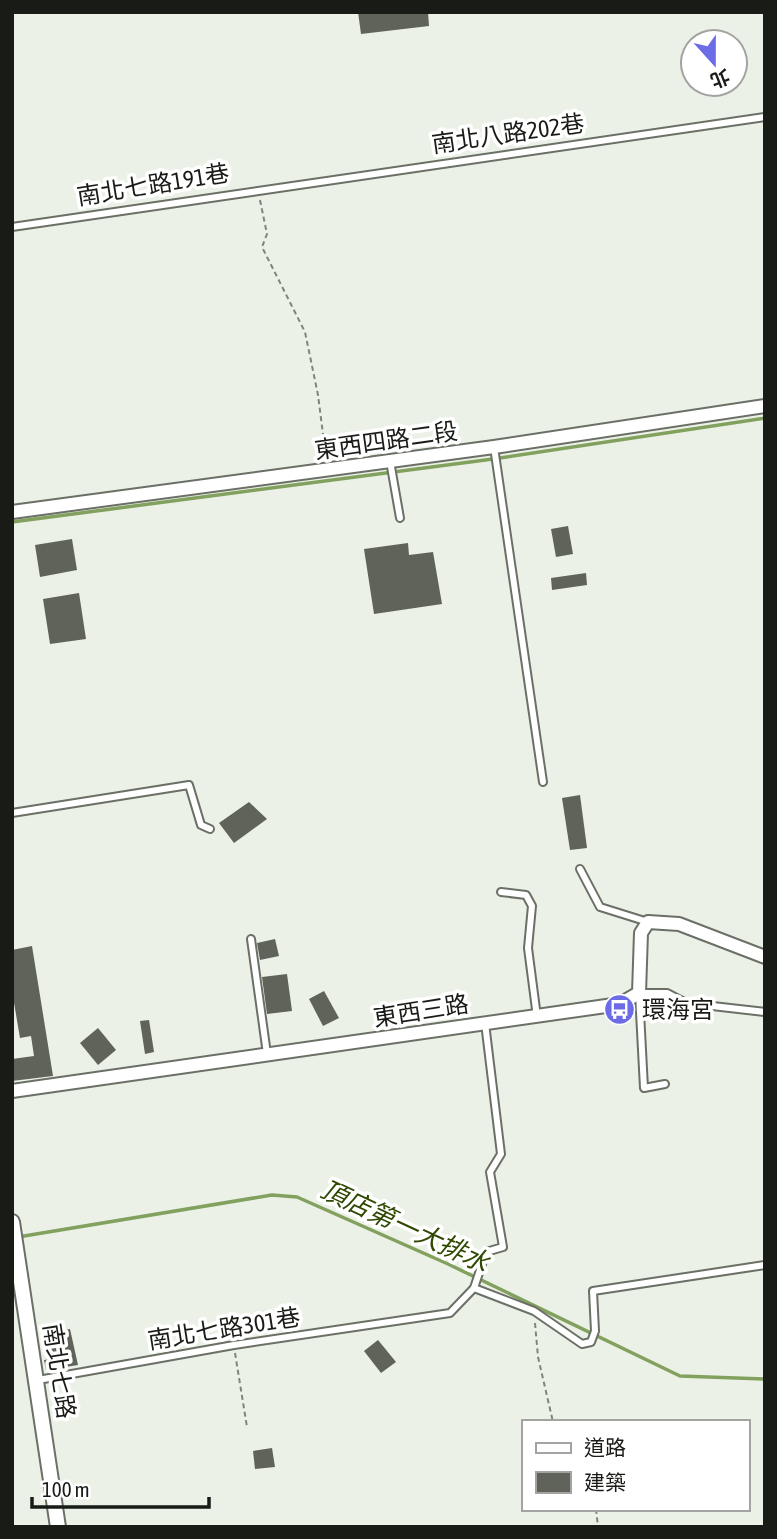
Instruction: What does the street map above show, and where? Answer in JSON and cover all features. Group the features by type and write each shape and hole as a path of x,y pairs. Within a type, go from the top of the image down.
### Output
{"street":[{"name":"東西四路二段","path":"12,512 494,447 765,406"},
{"path":"639,993 641,933 648,922 679,924 765,957"},
{"name":"東西三路","path":"12,1091 537,1017 620,1004 639,993"},
{"name":"南北七路","path":"12,1222 38,1380 58,1527"}],"lane":[{"name":"南北八路202巷","path":"257,189 765,117"},
{"name":"南北七路191巷","path":"12,227 257,189"},
{"path":"494,447 543,782"},
{"path":"390,461 400,518"},
{"path":"12,813 189,785 201,825 210,829"},
{"path":"580,869 600,907 648,922"},
{"path":"501,892 526,895 532,906 528,948 537,1017"},
{"path":"251,939 267,1056"},
{"path":"666,1084 644,1088 639,993 667,993 686,1003 762,1011"},
{"path":"485,1023 500,1154 490,1172 503,1247 486,1252 474,1288 534,1311 582,1344 591,1342 595,1331 593,1291 765,1265"},
{"name":"南北七路301巷","path":"38,1380 234,1345 417,1320 450,1313 474,1288"}],"path":[{"name":"南北七路191巷","path":"257,189 267,234 262,247 304,332 318,395 327,470"},
{"path":"534,1311 538,1357 553,1420"},
{"path":"234,1345 247,1427"}],"building":[{"path":"358,12 428,12 429,26 361,34"},
{"path":"568,526 573,554 556,557 551,529"},
{"path":"72,539 77,570 40,577 35,545"},
{"path":"408,543 409,555 433,552 442,604 374,614 364,549"},
{"path":"586,573 587,585 552,590 551,578"},
{"path":"79,593 86,639 50,644 43,599"},
{"path":"580,795 587,848 570,850 562,798"},
{"path":"249,802 267,819 234,843 219,823"},
{"path":"275,939 279,956 260,960 257,943"},
{"path":"32,946 53,1076 12,1081 12,1059 34,1056 31,1036 20,1038 12,991 12,950"},
{"path":"287,974 292,1011 267,1014 262,977"},
{"path":"324,991 339,1018 323,1026 309,999"},
{"path":"149,1020 154,1052 145,1054 140,1021"},
{"path":"98,1028 116,1050 98,1065 80,1043"},
{"path":"70,1329 78,1365 46,1370 44,1360 51,1359 47,1333"},
{"path":"378,1340 396,1362 381,1373 364,1351"},
{"path":"272,1448 275,1467 255,1469 253,1451"}],"waterway":[{"path":"12,522 493,459 765,418"},
{"name":"頂店第一大排水","path":"18,1237 272,1195 297,1197 448,1264 680,1376 765,1379"}],"place":[{"name":"環海宮","path":"619,1010"}]}
